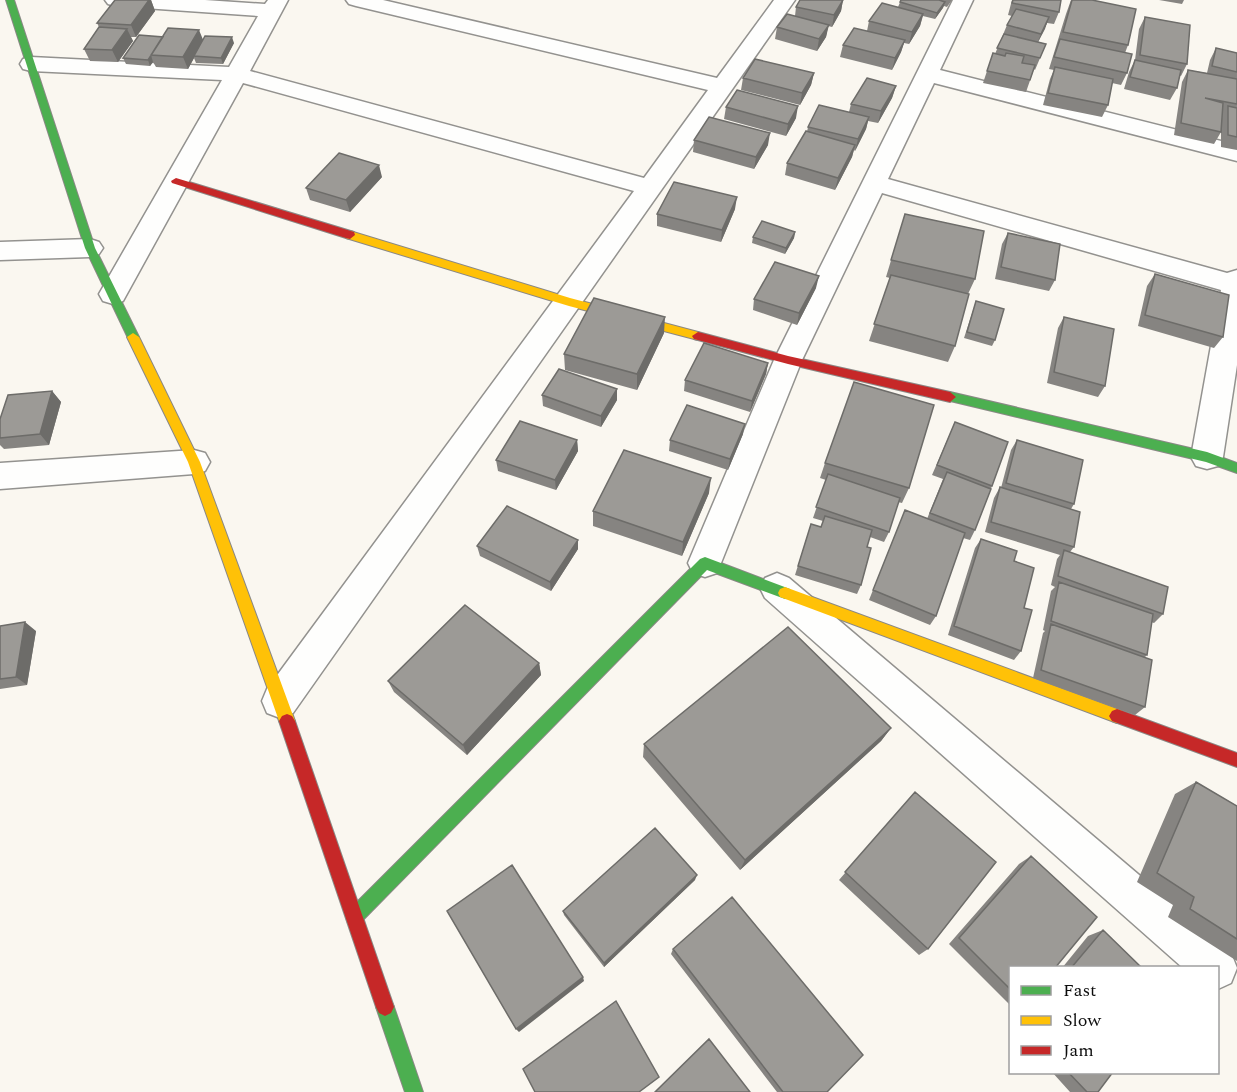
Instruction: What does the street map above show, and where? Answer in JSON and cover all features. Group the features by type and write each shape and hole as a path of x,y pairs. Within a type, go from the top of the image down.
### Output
{"street":[{"path":"10,0 90,248 194,462 280,701 414,1092"},
{"path":"113,294 275,6 115,0"},
{"path":"356,0 724,87"},
{"path":"280,701 786,0"},
{"path":"354,917 705,563 788,360 963,0"},
{"path":"31,64 237,74 652,188"},
{"path":"927,74 1237,153"},
{"path":"176,181 569,302 788,360 1207,457 1237,468"},
{"path":"874,183 1237,282 1207,457"},
{"path":"0,251 90,248"},
{"path":"0,476 194,462"},
{"path":"705,563 1237,760"},
{"path":"776,588 1215,966"},
{"path":"1219,970 1237,984"}],"building":[{"path":"115,0 149,0 131,25 97,23"},
{"path":"800,0 843,0 834,15 796,7"},
{"path":"901,0 945,2 937,13 900,2"},
{"path":"1013,0 1061,0 1059,12 1012,3"},
{"path":"1072,0 1092,0 1136,9 1128,45 1063,32"},
{"path":"882,3 923,14 912,32 869,21"},
{"path":"1016,9 1049,17 1041,34 1007,25"},
{"path":"787,14 829,25 819,39 777,27"},
{"path":"1145,17 1190,25 1187,64 1140,55"},
{"path":"99,27 127,29 112,50 84,49"},
{"path":"168,28 199,30 183,57 151,55"},
{"path":"854,28 905,40 895,58 843,45"},
{"path":"1004,34 1046,44 1040,58 997,48"},
{"path":"139,35 163,37 148,60 123,58"},
{"path":"205,36 232,37 221,58 194,56"},
{"path":"1060,39 1132,54 1127,73 1054,57"},
{"path":"1216,48 1237,53 1237,72 1212,66"},
{"path":"993,53 1005,56 1006,53 1024,56 1022,63 1035,65 1030,80 987,71"},
{"path":"755,59 814,73 802,93 743,78"},
{"path":"1135,60 1181,70 1177,88 1130,77"},
{"path":"1055,67 1113,79 1108,105 1048,93"},
{"path":"1188,70 1237,79 1237,104 1205,98 1223,103 1221,132 1181,123"},
{"path":"867,78 896,86 881,111 851,104"},
{"path":"737,90 798,106 788,124 726,107"},
{"path":"819,105 869,117 858,139 808,127"},
{"path":"1228,106 1237,108 1237,137 1228,135"},
{"path":"709,117 770,133 756,157 694,140"},
{"path":"806,131 855,145 838,178 787,163"},
{"path":"339,153 379,165 346,200 306,188"},
{"path":"674,182 737,197 722,230 657,214"},
{"path":"905,214 984,231 975,279 891,260"},
{"path":"762,221 795,232 786,248 753,237"},
{"path":"1008,233 1060,244 1055,280 1001,267"},
{"path":"775,262 819,276 799,313 754,299"},
{"path":"1155,274 1229,295 1223,337 1145,315"},
{"path":"891,275 969,294 955,346 874,324"},
{"path":"594,298 665,317 637,374 564,354"},
{"path":"976,301 1004,309 995,340 967,332"},
{"path":"1064,317 1114,329 1105,386 1054,372"},
{"path":"704,343 768,363 752,401 685,380"},
{"path":"559,369 617,389 601,416 542,395"},
{"path":"854,382 934,405 909,488 825,463"},
{"path":"52,391 40,434 0,438 0,419 8,395"},
{"path":"687,405 745,424 730,459 670,440"},
{"path":"520,421 577,440 555,480 496,460"},
{"path":"955,422 1008,442 992,486 937,465"},
{"path":"1017,440 1083,460 1074,504 1006,483"},
{"path":"624,450 711,478 683,542 593,511"},
{"path":"947,472 991,489 975,530 930,513"},
{"path":"828,474 900,498 889,532 816,507"},
{"path":"1000,487 1080,512 1074,547 991,522"},
{"path":"507,506 578,540 550,582 477,546"},
{"path":"905,510 965,533 936,616 873,590"},
{"path":"825,516 872,530 867,547 871,548 861,585 798,566 811,524 821,527"},
{"path":"981,539 1017,551 1014,561 1034,568 1024,608 1032,610 1021,651 954,626"},
{"path":"1064,550 1168,587 1163,614 1058,576"},
{"path":"1059,582 1153,614 1147,655 1051,621"},
{"path":"465,605 539,663 463,745 388,681"},
{"path":"25,622 16,677 0,679 0,626"},
{"path":"1051,624 1152,660 1145,707 1041,670"},
{"path":"788,627 891,728 745,860 644,744"},
{"path":"1196,782 1237,806 1237,939 1190,909 1194,897 1157,873"},
{"path":"915,792 996,862 928,949 845,872"},
{"path":"655,828 697,875 604,963 563,911"},
{"path":"1031,856 1097,917 1057,966 1009,966 1009,988 959,938"},
{"path":"512,865 583,977 516,1029 447,911"},
{"path":"732,897 863,1055 827,1092 783,1092 673,949"},
{"path":"1103,930 1140,966 1073,966"},
{"path":"616,1001 659,1077 639,1092 535,1092 523,1069"},
{"path":"709,1039 750,1092 655,1092"},
{"path":"1070,1074 1112,1074 1098,1092 1087,1092"}],"traffic: fast":[{"path":"10,0 90,248 133,337"},
{"path":"950,397 1207,457 1237,468"},
{"path":"354,917 705,563 785,593"},
{"path":"385,1007 414,1092"}],"traffic: slow":[{"path":"350,235 569,302 698,336"},
{"path":"133,337 194,462 287,721"},
{"path":"785,593 1117,716"}],"traffic: jam":[{"path":"176,181 350,235"},
{"path":"698,336 788,360 950,397"},
{"path":"1117,716 1237,760"},
{"path":"287,721 385,1007"}]}
